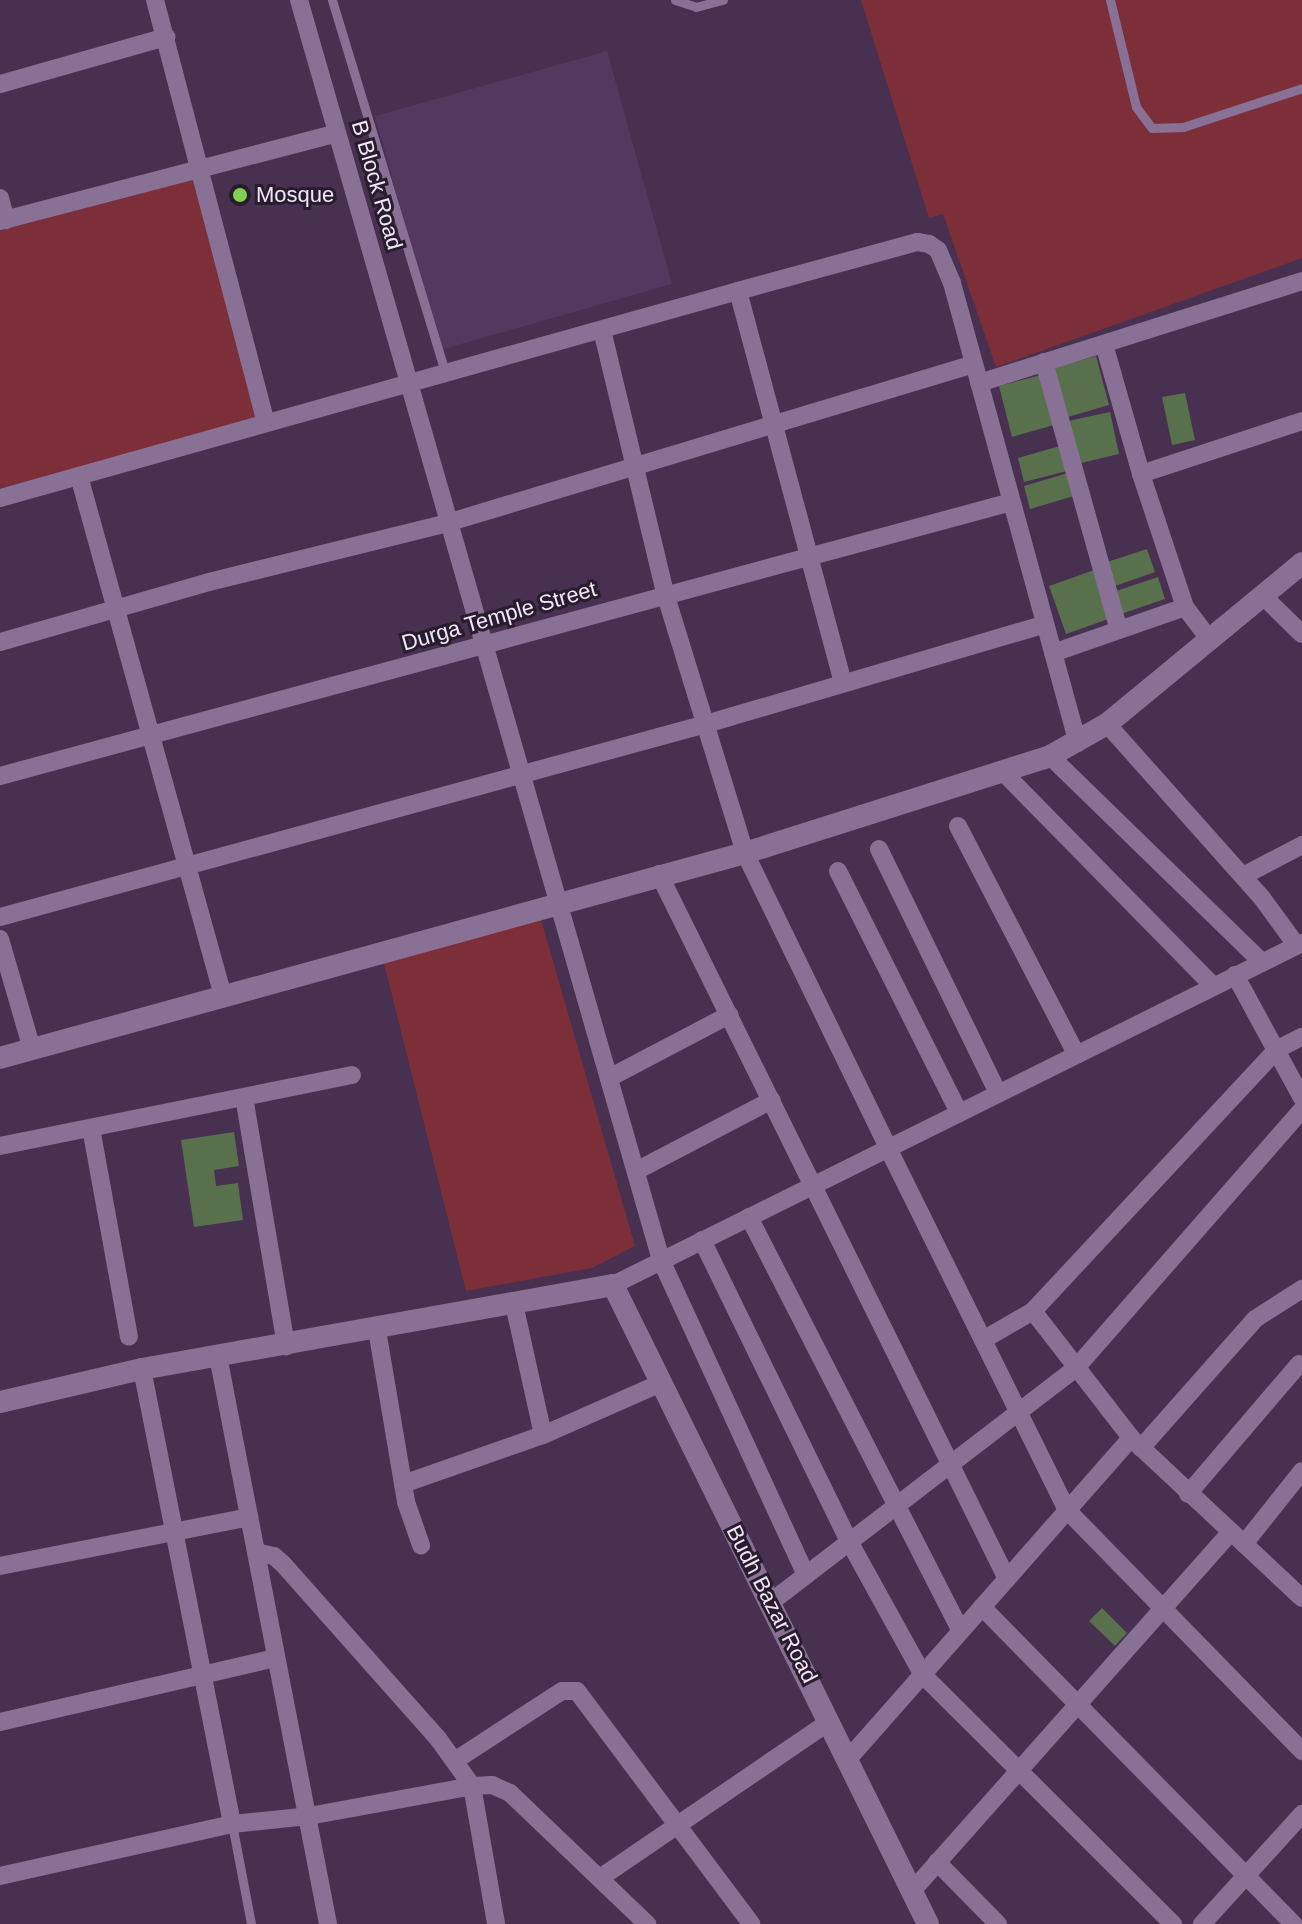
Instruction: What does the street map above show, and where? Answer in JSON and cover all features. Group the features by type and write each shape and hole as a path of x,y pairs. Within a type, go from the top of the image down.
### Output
{"street":[{"path":"155,0 202,168 266,423"},
{"name":"B Block Road","path":"299,0 661,1260 806,1575"},
{"path":"0,84 166,37"},
{"path":"0,198 3,221 337,133"},
{"path":"0,498 917,242 929,244 938,250 952,283 1078,743"},
{"path":"979,383 1302,281"},
{"path":"738,291 775,428 806,561 843,683"},
{"path":"602,330 665,593 745,853 888,1148 1067,1510 1302,1751"},
{"path":"1104,344 1141,474 1185,607 1210,640"},
{"path":"1044,362 1119,630"},
{"path":"0,642 116,608 447,523 635,466 775,428 974,364"},
{"path":"1141,474 1302,421"},
{"path":"79,476 223,996"},
{"name":"Durga Temple Street","path":"0,776 484,648 665,593 806,561 1011,502"},
{"path":"0,1058 659,874 745,853 1050,756 1107,724 1301,565"},
{"path":"1263,596 1302,634"},
{"path":"1053,653 1185,607"},
{"path":"0,917 521,771 706,724 1045,624"},
{"path":"0,1402 142,1369 377,1330 613,1285 1299,944 1243,876 1107,724"},
{"path":"1050,756 1262,962"},
{"path":"1003,772 1213,986"},
{"path":"958,826 1076,1054"},
{"path":"1243,876 1302,845"},
{"path":"879,849 998,1093"},
{"path":"838,871 959,1113"},
{"path":"659,874 1007,1579"},
{"path":"0,939 32,1049"},
{"path":"1235,975 1302,1098"},
{"path":"609,1078 729,1015"},
{"path":"983,1340 1033,1311 1276,1050 1302,1037"},
{"path":"0,1146 352,1075"},
{"path":"244,1097 286,1346"},
{"path":"636,1171 772,1100"},
{"path":"771,1602 1075,1369 1302,1110"},
{"path":"91,1128 129,1337"},
{"path":"749,1217 961,1631"},
{"path":"702,1240 850,1543 923,1675 1173,1924"},
{"name":"Budh Bazar Road","path":"613,1285 849,1758 928,1924"},
{"path":"849,1758 1067,1510 1255,1319 1302,1289"},
{"path":"514,1304 543,1435"},
{"path":"1033,1311 1075,1369 1136,1443 1302,1598"},
{"path":"377,1330 403,1484 421,1545"},
{"path":"218,1356 328,1924"},
{"path":"1188,1494 1299,1364"},
{"path":"142,1369 232,1824"},
{"path":"403,1484 543,1435 661,1383"},
{"path":"913,1890 1163,1608 1238,1538 1302,1471"},
{"path":"0,1566 249,1517"},
{"path":"256,1552 274,1556 283,1564 456,1760 472,1786 496,1924"},
{"path":"982,1607 1293,1924"},
{"path":"0,1722 276,1658"},
{"path":"456,1760 562,1691 572,1690 582,1695 751,1924"},
{"path":"600,1878 830,1721"},
{"path":"0,1876 232,1824 309,1816 472,1786 503,1788 647,1924"},
{"path":"1202,1924 1302,1814"},
{"path":"937,1862 998,1924"}],"lane":[{"path":"332,0 445,373"},
{"path":"675,0 696,7 723,0"},
{"path":"1110,0 1136,107 1152,128 1183,127 1302,88"},
{"path":"232,1824 251,1924"}],"shaded area":[{"path":"861,0 1302,0 1302,258 996,367 943,214 929,218"},
{"path":"607,51 672,284 440,350 375,116"},
{"path":"202,168 266,423 0,488 0,231"},
{"path":"540,916 635,1246 592,1268 466,1291 383,959"}],"building":[{"path":"1096,356 1109,405 1061,419 1047,370"},
{"path":"1041,375 1054,425 1012,437 999,386"},
{"path":"1185,393 1195,440 1172,445 1162,397"},
{"path":"1110,412 1119,454 1077,464 1068,421"},
{"path":"1060,446 1067,471 1024,482 1018,458"},
{"path":"1068,473 1074,496 1030,509 1024,486"},
{"path":"1147,549 1155,572 1112,587 1104,563"},
{"path":"1097,569 1114,617 1066,634 1049,586"},
{"path":"1158,577 1165,599 1121,614 1113,592"},
{"path":"234,1132 239,1166 214,1170 216,1186 238,1183 243,1220 194,1227 181,1140"},
{"path":"1102,1608 1127,1633 1115,1646 1089,1621"}],"place":[{"name":"Mosque","path":"240,195"}]}
